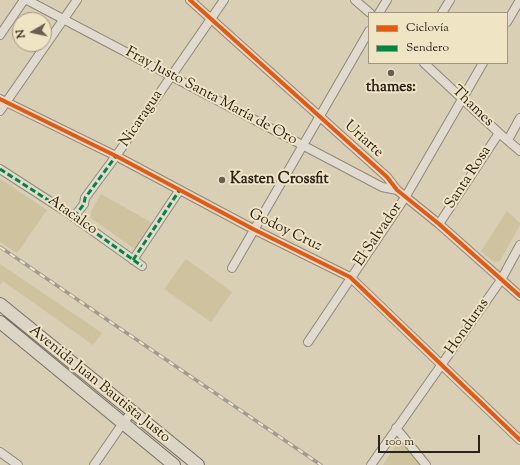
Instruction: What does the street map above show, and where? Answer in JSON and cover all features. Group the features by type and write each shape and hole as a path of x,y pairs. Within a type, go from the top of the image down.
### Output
{"main road":[{"name":"Avenida Juan Bautista Justo","path":"5,308 198,465"},
{"name":"Avenida Juan Bautista Justo","path":"0,323 174,465"}],"street":[{"name":"Fray Justo Santa María de Oro","path":"26,0 382,187 397,190"},
{"path":"0,35 26,0"},
{"path":"0,111 3,100 77,0"},
{"name":"Uriarte","path":"190,0 387,177 397,190 439,224 520,296"},
{"name":"Nicaragua","path":"74,217 84,204 85,198 116,156 224,0"},
{"path":"355,0 369,12"},
{"path":"380,12 387,0"},
{"path":"443,12 450,0"},
{"path":"508,20 520,0"},
{"path":"232,268 368,33"},
{"name":"Thames","path":"425,64 498,133 520,151"},
{"name":"El Salvador","path":"308,342 350,277 406,196 482,64"},
{"name":"Godoy Cruz","path":"3,100 116,156 255,230 350,277 520,440"},
{"path":"508,140 520,118"},
{"name":"Santa Rosa","path":"439,224 498,133"},
{"name":"Atacalco","path":"0,169 74,217 142,266"},
{"path":"133,260 180,191"},
{"name":"Honduras","path":"371,465 501,280 520,245"},
{"path":"0,323 5,308"},
{"path":"94,465 132,412"},
{"path":"396,428 426,465"},
{"path":"0,452 18,465"}],"shaded area":[{"path":"0,179 47,210 17,253 0,242"},
{"path":"101,194 154,224 139,247 133,248 91,218 91,211"},
{"path":"507,211 520,223 520,225 500,261 494,262 481,251"},
{"path":"186,259 232,292 211,322 164,289"},
{"path":"0,264 102,333 93,345 3,281 0,285"},
{"path":"400,438 422,465 383,465"}],"railway":[{"path":"0,247 321,465"}],"marked path":[{"path":"74,217 84,204 85,198 116,156"},
{"path":"0,169 65,211 142,266"},
{"path":"133,260 179,191"}],"cycle path":[{"path":"190,0 387,177 397,190 439,224 520,296"},
{"path":"0,99 116,156 255,230 350,277 520,440"}],"place":[{"name":"thames:","path":"391,73"},
{"name":"Kasten Crossfit","path":"222,180"}]}
